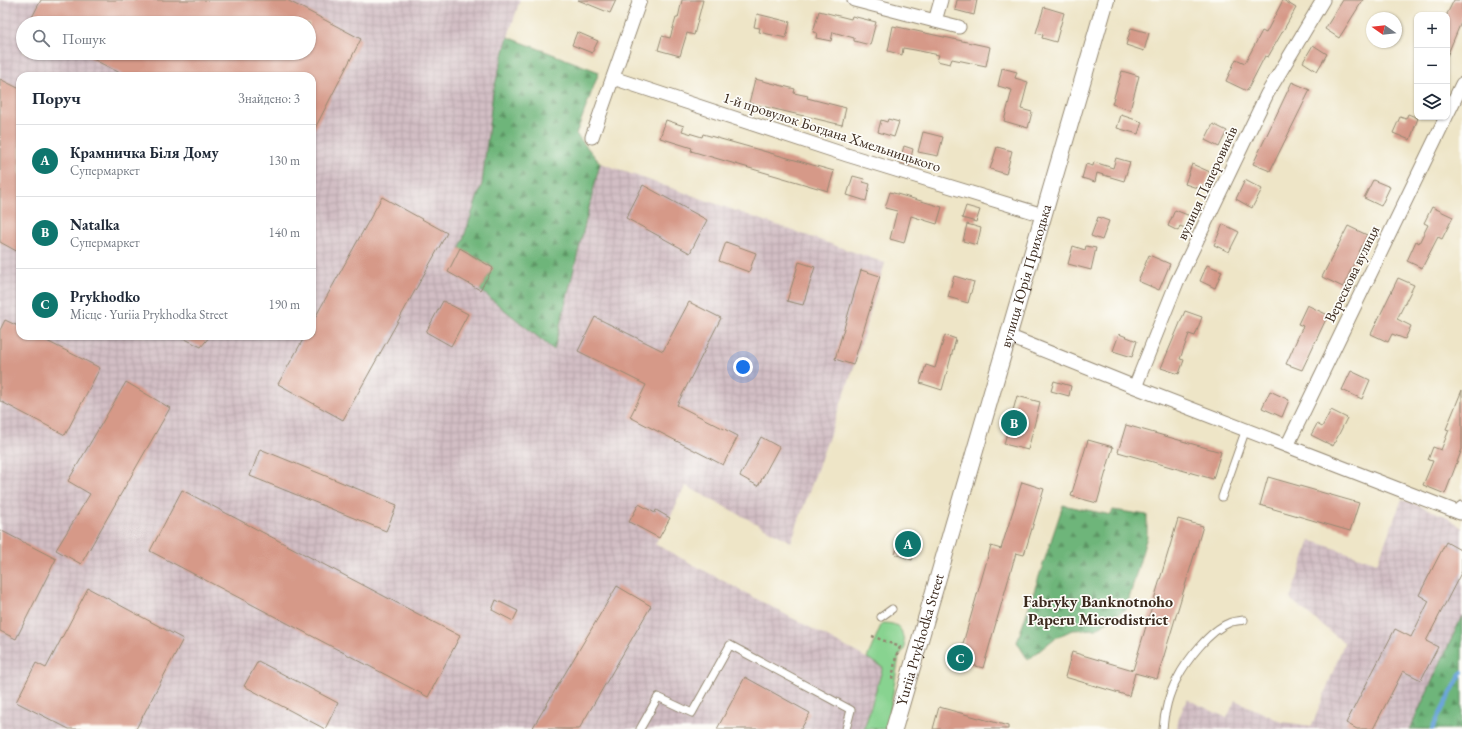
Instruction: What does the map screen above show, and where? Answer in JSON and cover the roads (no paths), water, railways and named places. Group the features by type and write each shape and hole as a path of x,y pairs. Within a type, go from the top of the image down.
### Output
{"street":[{"path":"592,137 640,0"},
{"path":"854,0 959,27"},
{"path":"935,21 941,0"},
{"name":"вулиця Юрія Приходька","path":"894,729 1106,0"},
{"name":"вулиця Паперовиків","path":"1135,387 1177,282 1267,94 1323,0"},
{"name":"1-й провулок Богдана Хмельницького","path":"613,78 847,155 1043,215"},
{"name":"Верескова вулиця","path":"1450,108 1462,84"},
{"name":"Верескова вулиця","path":"1287,446 1444,120"},
{"path":"1008,336 1287,446 1461,511"}],"lane":[{"path":"1222,497 1246,429"},
{"path":"881,617 892,610"},
{"path":"1162,729 1176,679 1189,660 1216,631 1229,622 1244,620"},
{"path":"640,729 658,697 692,713 730,644 851,710 846,729"}],"waterway":[{"path":"1432,729 1462,672"}],"place":[{"name":"Natalka","path":"1014,423"},
{"name":"Крамничка Біля Дому","path":"908,544"},
{"name":"Prykhodko","path":"960,658"}],"district":[{"name":"Fabryky Banknotnoho Paperu Microdistrict","path":"1098,610"}]}
